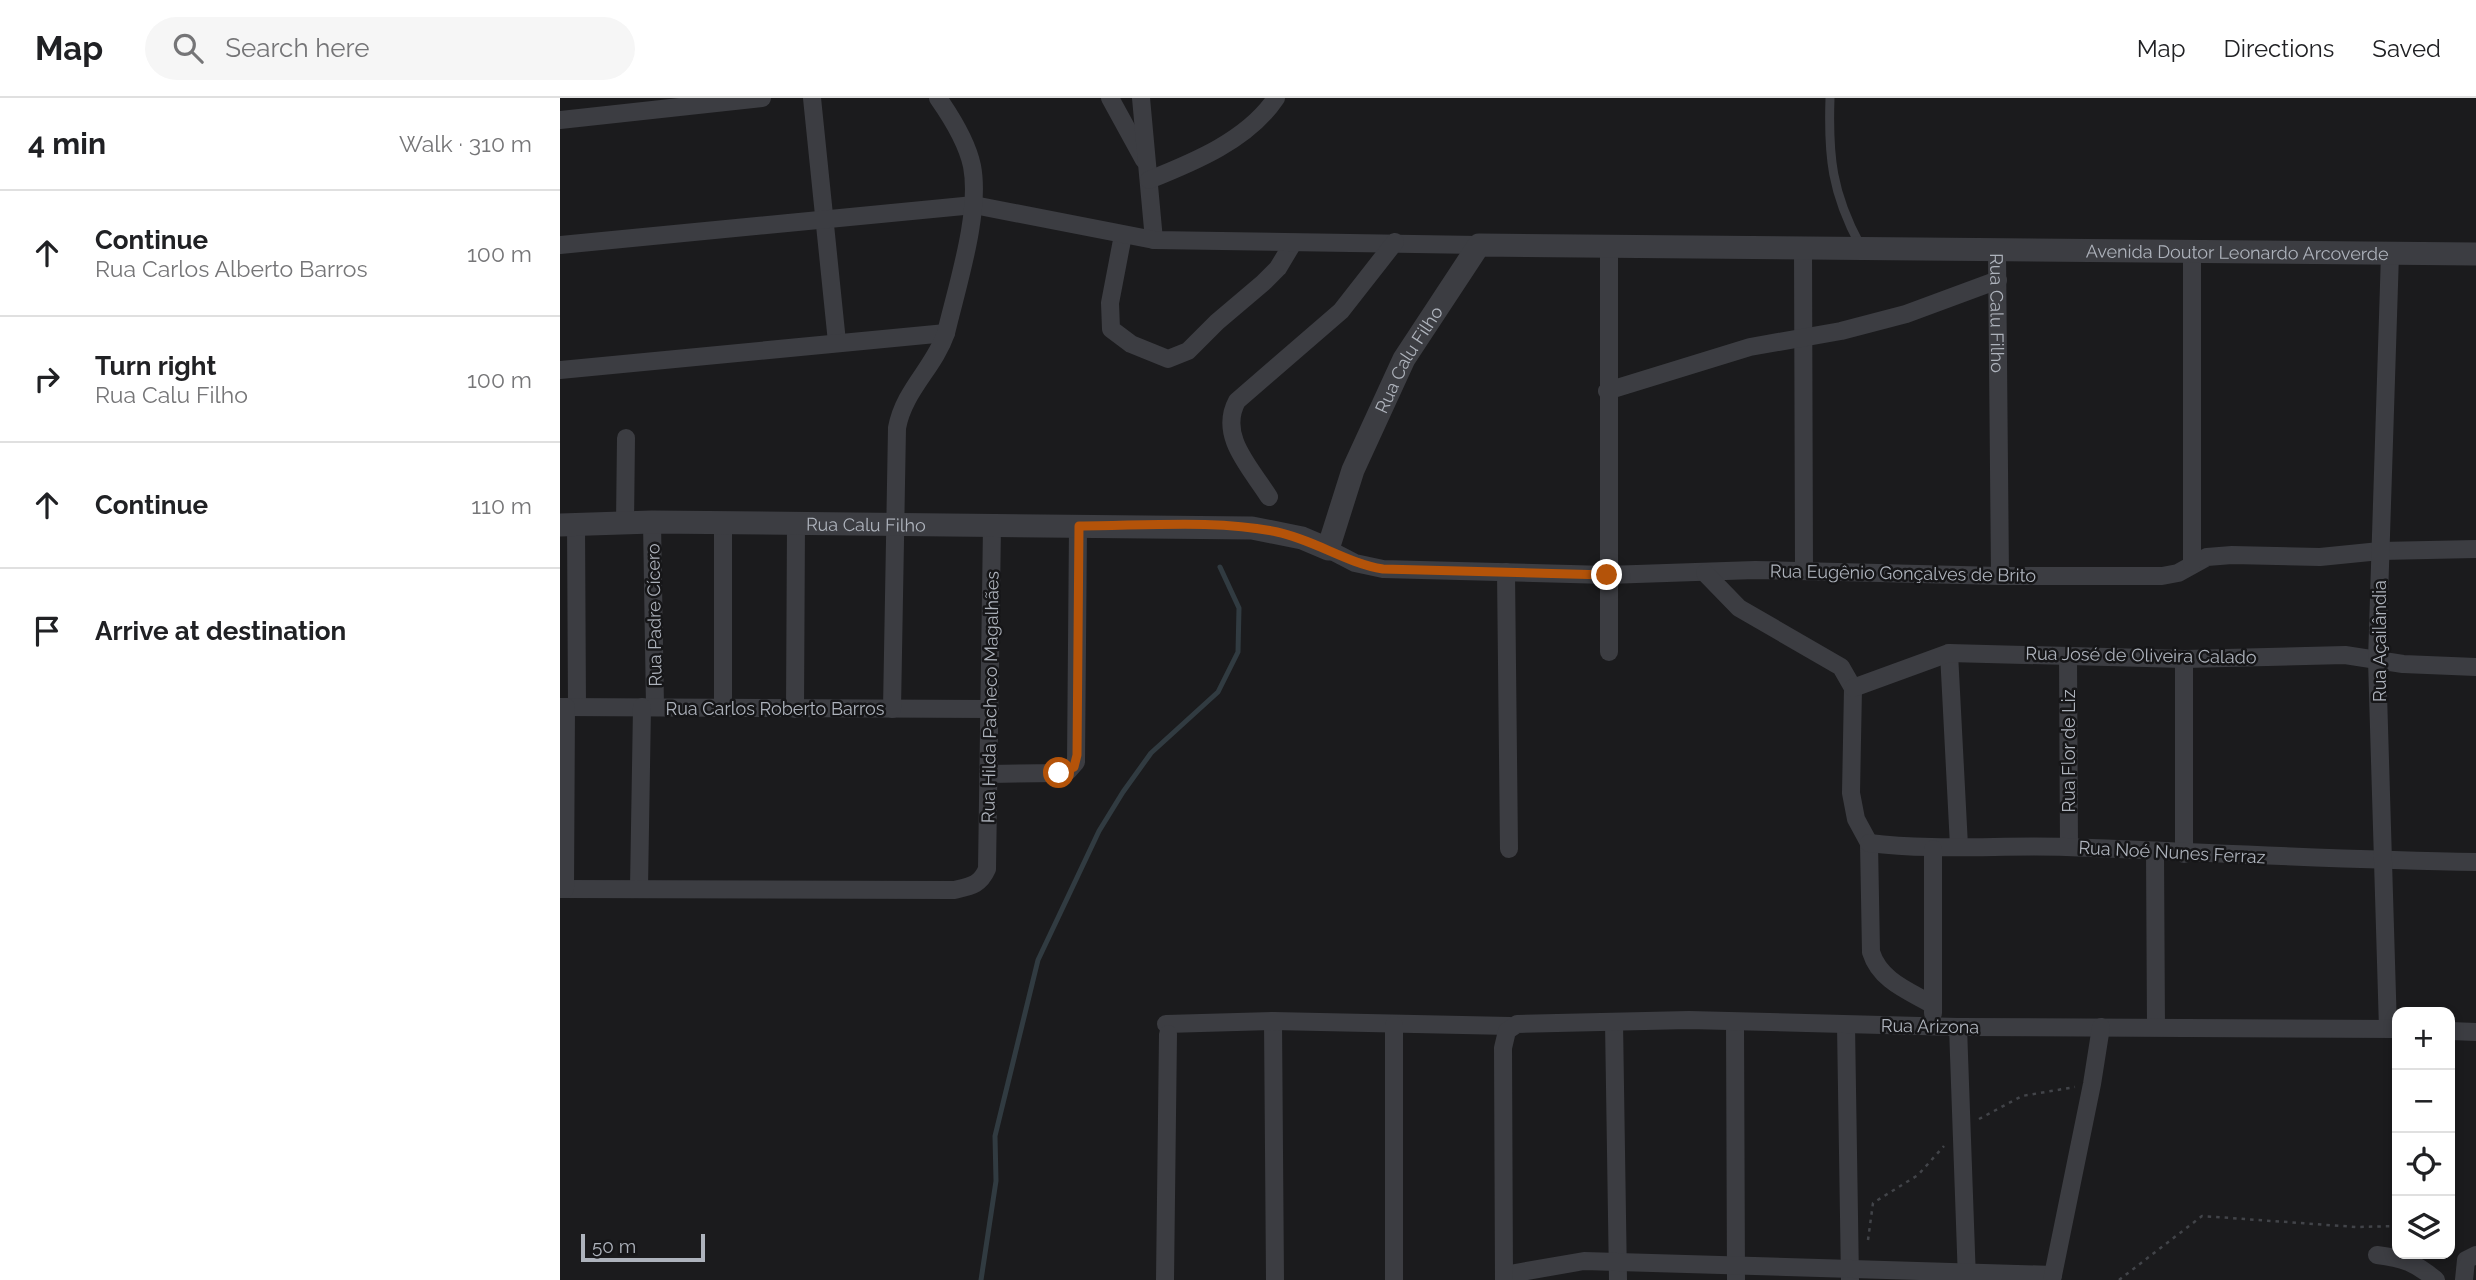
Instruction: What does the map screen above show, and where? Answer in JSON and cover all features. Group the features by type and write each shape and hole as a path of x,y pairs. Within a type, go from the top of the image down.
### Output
{"street":[{"path":"560,120 762,98"},
{"path":"812,98 837,342"},
{"path":"892,709 897,428 909,392 940,349 946,333 974,205 971,163 951,116 938,98"},
{"path":"1110,98 1148,173"},
{"path":"1141,98 1154,240"},
{"path":"1148,173 1219,147 1254,123 1276,98"},
{"path":"560,245 974,205 1078,223 1154,240 1479,245"},
{"path":"1123,235 1112,292 1111,329 1131,344 1168,359 1188,351 1217,322 1258,288 1278,268 1293,243"},
{"path":"1269,497 1232,434 1231,412 1237,401 1341,312 1395,242"},
{"name":"Rua Calu Filho","path":"568,524 1252,528 1302,538 1328,549 1353,470 1404,359 1479,245 1609,249 1803,248 1997,252 2000,576"},
{"path":"1803,248 1804,570"},
{"path":"1609,249 1609,652"},
{"path":"2192,251 2192,563"},
{"name":"Avenida Doutor Leonardo Arcoverde","path":"1997,252 2476,254"},
{"name":"Rua Açailândia","path":"2390,254 2377,660 2383,861 2392,1012"},
{"path":"1607,391 1751,347 1841,331 1906,314 1998,280"},
{"path":"560,370 946,333"},
{"path":"625,523 626,438"},
{"name":"Rua Padre Cícero","path":"639,888 649,707 652,523"},
{"path":"723,523 723,708"},
{"path":"568,524 568,707 563,889 639,888"},
{"path":"795,709 796,524"},
{"name":"Rua Hilda Pacheco Magalhães","path":"639,888 954,890 972,886 982,880 987,869 992,526"},
{"path":"989,774 1059,773 1068,771 1076,762 1079,526"},
{"name":"Rua Eugênio Gonçalves de Brito","path":"1328,549 1355,563 1383,569 1607,575 1804,570 2000,576 2162,576 2178,573 2207,557 2320,557 2380,551 2476,549"},
{"path":"1506,572 1509,849"},
{"path":"1705,573 1739,608 1841,667 1851,683 1851,793 1856,819 1869,844 1868,918 1876,967 1894,982 1933,1005"},
{"path":"1949,653 1959,846"},
{"name":"Rua José de Oliveira Calado","path":"1851,683 1949,653 2183,659 2345,654 2377,660 2476,667"},
{"name":"Rua Flor de Liz","path":"2068,656 2069,847"},
{"path":"2183,659 2184,854"},
{"name":"Rua Carlos Roberto Barros","path":"568,707 990,709"},
{"name":"Rua Noé Nunes Ferraz","path":"1869,844 1933,849 1959,846 2069,847 2184,854 2476,862"},
{"path":"1933,849 1933,1027"},
{"path":"2155,852 2156,1027"},
{"name":"Rua Arizona","path":"1165,1280 1167,1029 1273,1021 1510,1027 1689,1020 1933,1027 2392,1029"},
{"path":"1273,1021 1275,1280"},
{"path":"1614,1022 1618,1280"},
{"path":"1735,1023 1736,1273"},
{"path":"1394,1025 1394,1280"},
{"path":"1846,1025 1850,1275"},
{"path":"1510,1027 1503,1048 1504,1278 1584,1261 1618,1261 1736,1273 2052,1278 2101,1027"},
{"path":"1958,1027 1967,1276"},
{"path":"2455,1031 2476,1032"},
{"path":"2377,1255 2402,1258 2430,1278"},
{"path":"2464,1280 2466,1260 2476,1255"},
{"path":"2428,1259 2430,1278"}],"lane":[{"path":"1830,98 1830,165 1835,190 1842,212 1863,250"}],"path":[{"path":"2119,1280 2202,1216 2356,1227 2392,1226"}],"waterway":[{"path":"981,1280 996,1181 995,1136 1038,960 1099,831 1123,792 1151,753 1218,692 1238,652 1239,608 1220,567"}],"route":[{"path":"1059,773 1074,767 1077,755 1079,526 1252,528 1275,531 1302,538 1355,563 1383,569 1607,575"}]}
